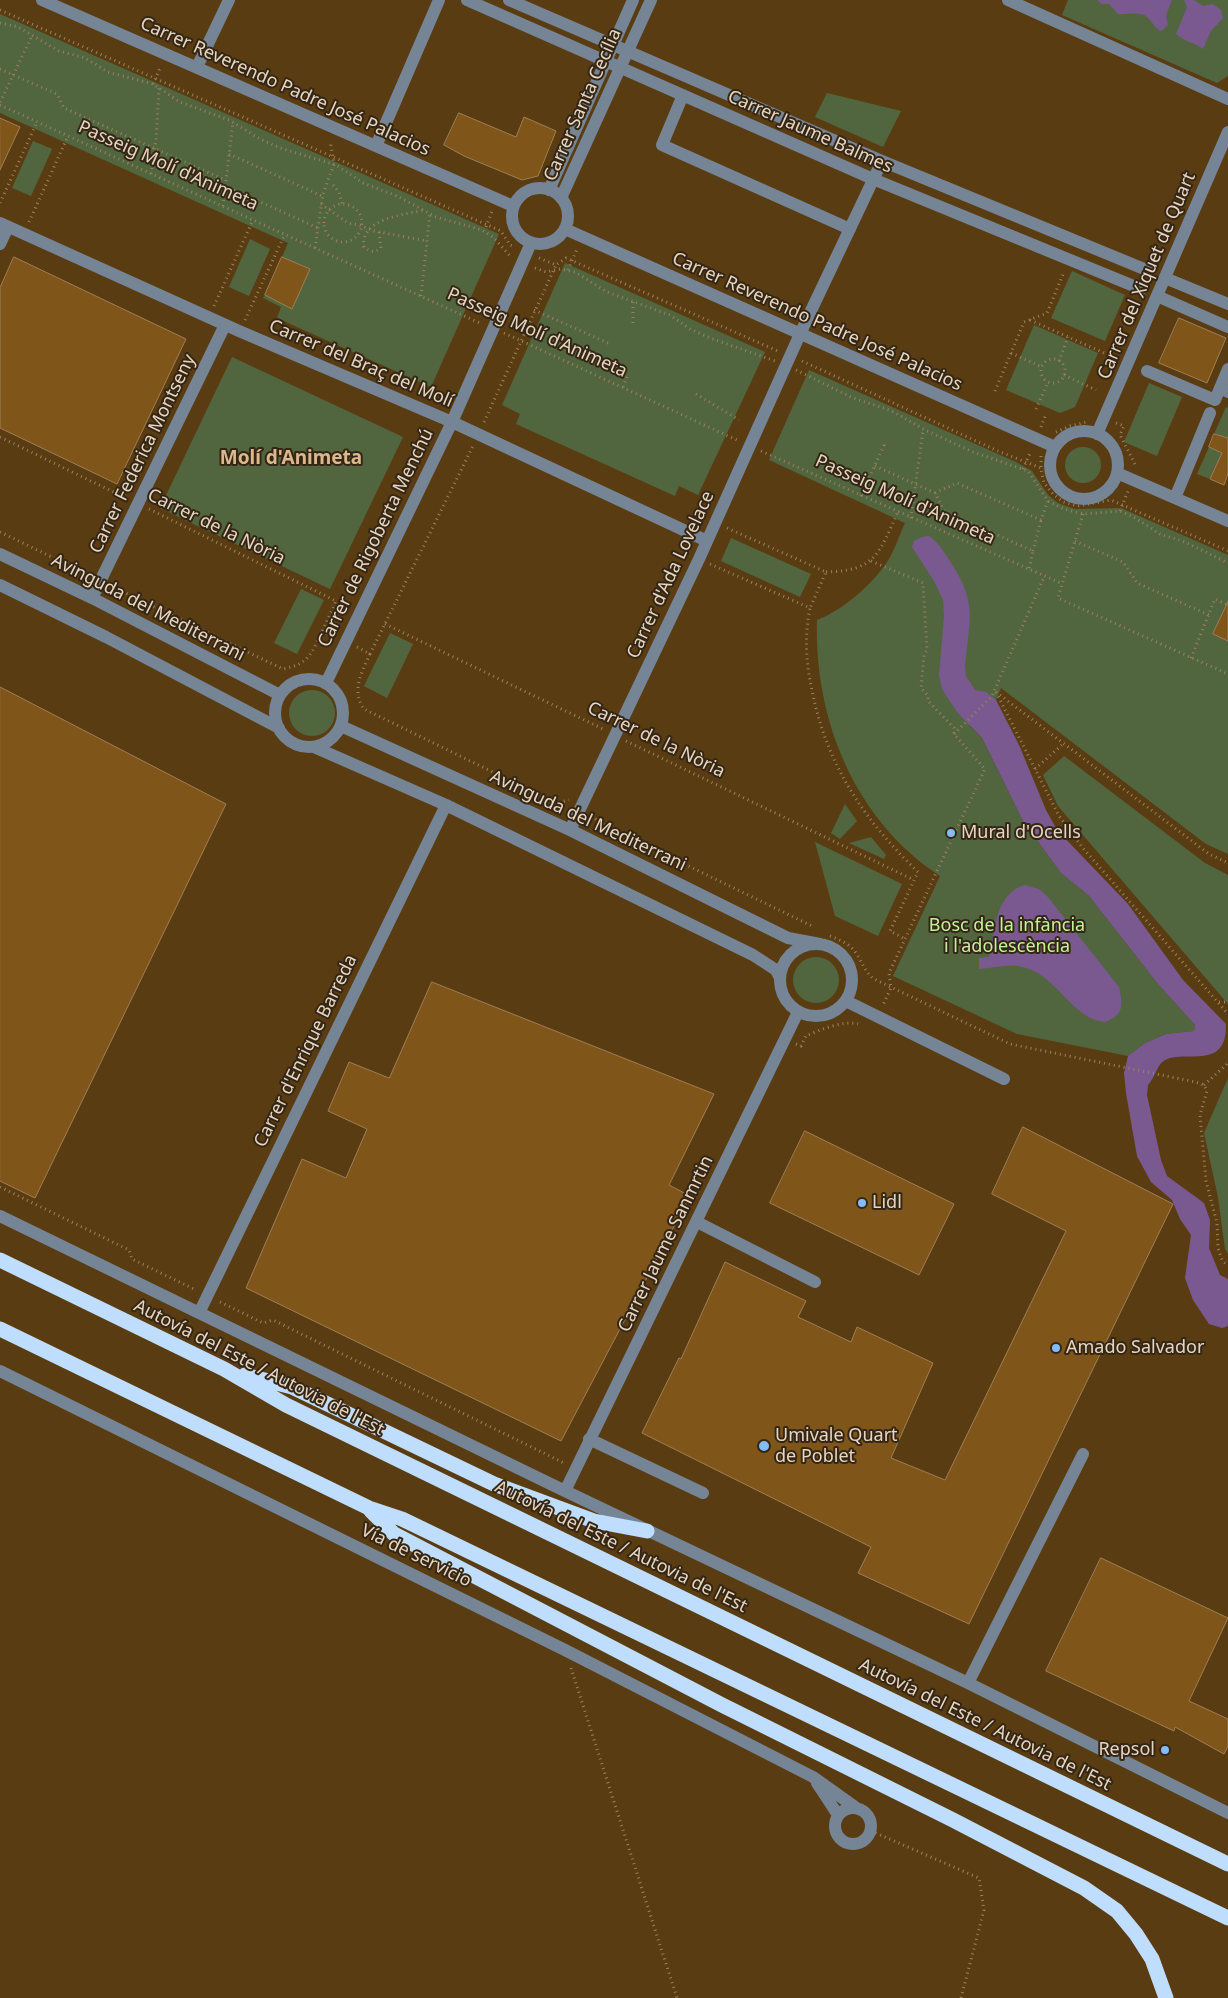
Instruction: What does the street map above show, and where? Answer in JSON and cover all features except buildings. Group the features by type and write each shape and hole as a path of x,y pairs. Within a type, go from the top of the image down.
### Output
{"highway":[{"name":"Autovía del Este / Autovia de l'Est","path":"0,1260 224,1369 286,1405 1228,1864"},
{"path":"0,1328 369,1508 402,1520 1228,1918"},
{"path":"224,1369 292,1387 494,1484 594,1520 647,1531"},
{"path":"369,1508 394,1534 722,1705 953,1820 1084,1888 1117,1911 1136,1934 1152,1959 1166,1998"}],"street":[{"name":"Carrer Reverendo Padre José Palacios","path":"42,0 513,206"},
{"path":"197,67 229,0"},
{"path":"376,146 439,0"},
{"name":"Carrer Jaume Balmes","path":"468,0 874,179 1141,289"},
{"name":"Carrer Jaume Balmes","path":"509,0 882,161 1149,271"},
{"name":"Carrer Santa Cecília","path":"549,190 633,0"},
{"name":"Carrer Santa Cecília","path":"561,198 650,0"},
{"path":"1008,0 1228,99"},
{"path":"683,95 662,145 850,228"},
{"name":"Carrer del Xiquet de Quart","path":"1101,426 1228,132"},
{"name":"Carrer d'Ada Lovelace","path":"570,830 707,542 800,334 882,161"},
{"path":"532,189 549,190 561,198 568,213 565,229 554,241 546,244 531,243 518,235 512,221 513,206 524,193 532,189"},
{"path":"0,244 4,225"},
{"name":"Carrer del Braç del Molí","path":"4,225 239,331 452,422 707,542"},
{"name":"Carrer Reverendo Padre José Palacios","path":"565,229 1050,444"},
{"name":"Carrer de Rigoberta Menchú","path":"326,683 452,422 531,243"},
{"path":"1165,278 1228,304"},
{"path":"1157,296 1228,327"},
{"name":"Carrer Federica Montseny","path":"92,598 225,324"},
{"path":"1147,371 1214,400 1224,390 1228,369"},
{"path":"1175,498 1210,413"},
{"path":"1101,426 1116,454 1117,473 1112,484 1104,493 1088,498 1070,496 1061,490 1054,480 1050,469 1050,444 1070,435 1088,432 1101,426"},
{"path":"1117,473 1228,521"},
{"name":"Avinguda del Mediterrani","path":"0,554 92,598 280,695"},
{"path":"0,585 106,637 278,728 293,743 314,747 446,805 753,955 776,970 780,978 784,998 798,1012 819,1017 834,1012 846,1001 853,981 850,965 840,952 822,938 793,953 782,967 780,978"},
{"path":"278,728 275,708 280,695 287,687 306,679 326,683 338,694 342,701 344,718 341,726 330,741 314,747"},
{"name":"Avinguda del Mediterrani","path":"341,726 570,830 788,938 822,938"},
{"name":"Carrer d'Enrique Barreda","path":"199,1313 446,805"},
{"path":"846,1001 1004,1079"},
{"name":"Carrer Jaume Sanmrtin","path":"565,1492 589,1439 697,1222 798,1012"},
{"path":"0,1216 565,1492 968,1683 1226,1811"},
{"path":"697,1222 815,1282"},
{"name":"Vía de servicio","path":"0,1370 566,1650 813,1777 855,1807"},
{"path":"589,1439 703,1493"},
{"path":"968,1683 1083,1454"},
{"name":"Vía de servicio","path":"813,1777 838,1815"},
{"path":"855,1807 865,1812 870,1820 871,1830 864,1842 851,1845 839,1839 834,1827 838,1815 845,1809 855,1807"}],"path":[{"path":"0,23 18,27 59,51 84,58 108,72 153,84 180,102 233,122 260,139 280,148 334,164 363,183 397,196 430,213 469,224 493,237 510,256 522,262 546,272 568,270 589,279 606,292 673,319 710,338 754,352 827,384 853,398 892,411 924,430 973,452 1028,471 1048,501 1064,509 1083,514 1120,511 1132,516 1160,534 1185,542 1228,563"},
{"path":"0,104 32,36"},
{"path":"153,84 166,54"},
{"path":"0,69 57,94 64,108 225,180"},
{"path":"151,174 159,88"},
{"name":"Passeig Molí d'Animeta","path":"0,104 751,447 1063,584"},
{"path":"0,203 37,122"},
{"path":"223,206 233,122"},
{"path":"316,248 322,196 334,164 331,145 338,129"},
{"path":"23,234 68,136"},
{"path":"228,154 322,196"},
{"path":"333,185 339,192 342,204"},
{"path":"225,186 318,228"},
{"path":"484,231 497,199"},
{"path":"321,204 330,209 339,220 379,232 427,240"},
{"path":"342,204 354,207 358,212 361,226 358,234 348,241 336,240 326,232 324,219 330,209 342,204"},
{"path":"379,232 381,248 375,252 369,252 364,247 363,242 369,229 375,224 389,218 424,210"},
{"path":"421,296 430,213"},
{"path":"209,317 253,220"},
{"path":"317,236 326,232"},
{"path":"239,331 285,234"},
{"path":"568,270 582,237"},
{"path":"995,391 1024,322 1047,312 1069,260"},
{"path":"556,265 478,435 370,654 359,679 358,689 361,704 364,709 556,803 568,800 588,809 598,822 815,928"},
{"path":"633,302 633,323"},
{"path":"534,310 610,344"},
{"path":"1030,320 1111,356"},
{"path":"1058,360 1068,337"},
{"path":"1011,353 1042,367"},
{"path":"1049,359 1058,360 1064,368 1064,375 1059,381 1048,382 1042,376 1042,367 1049,359"},
{"path":"623,388 628,374"},
{"path":"1064,375 1096,390"},
{"path":"1036,409 1048,382"},
{"path":"696,394 738,420"},
{"path":"1120,511 1122,504 1137,467 1120,435 1124,426 1101,426 1086,422 1070,426 1052,435 1041,470 1044,483 1063,502 1078,506 1111,500 1122,504 1228,551"},
{"path":"911,518 924,430"},
{"name":"Carrer de la Nòria","path":"0,437 336,601 322,632"},
{"path":"862,496 884,445 882,443"},
{"path":"875,466 935,493 944,511 1032,551"},
{"path":"935,493 957,483 1041,520"},
{"path":"1029,570 1032,551 1048,501"},
{"path":"715,523 826,572 847,571 871,561 879,552 898,512"},
{"path":"1083,514 1058,598 1228,674"},
{"path":"0,532 283,669 304,662 310,657 322,632 346,641 370,654"},
{"path":"1075,541 1123,562 1137,583 1208,615"},
{"path":"699,559 810,608"},
{"path":"786,1039 801,1046 806,1036 846,1023 855,1023 871,1029 891,988 889,973 985,769 954,734 954,728 928,701 928,696 921,688 924,655 927,650 923,582 871,561"},
{"path":"826,572 810,608 806,629 807,668 822,732 835,766 876,827 918,872 890,932 906,939"},
{"path":"954,734 995,691 1044,577"},
{"path":"1190,658 1215,599 1228,605"},
{"name":"Carrer de la Nòria","path":"385,624 914,880"},
{"path":"995,691 1209,854 1228,863"},
{"path":"995,691 1059,816 1082,847 1228,1014"},
{"path":"1035,769 1063,744"},
{"path":"822,938 848,944 856,952 868,975 891,988 1010,1044 1171,1076 1204,1085 1207,1091 1200,1115 1206,1182 1217,1222 1218,1248 1222,1260 1228,1266"},
{"path":"1218,1002 1228,1002"},
{"path":"1204,1085 1228,1061"},
{"path":"0,1187 129,1250 132,1259 184,1284"},
{"path":"229,1306 263,1323 273,1320 576,1468"},
{"path":"566,1650 677,1998"},
{"path":"871,1830 979,1878 984,1910 961,1998"}],"green space":[{"path":"1068,0 1228,0 1228,76 1217,83 1062,15"},
{"path":"0,14 499,234 431,387 277,318 281,307 263,298 265,295 292,308 309,270 282,257 288,243 0,113"},
{"path":"827,93 901,111 883,147 815,117"},
{"path":"33,141 52,149 31,196 12,188"},
{"path":"250,239 270,249 249,296 229,287"},
{"path":"565,263 765,352 698,495 679,486 675,496 516,424 520,414 502,405"},
{"path":"1072,271 1125,295 1105,341 1051,318"},
{"path":"1034,325 1098,353 1075,407 1060,413 1006,390"},
{"path":"232,357 403,437 330,589 160,508"},
{"name":"Bosc de la infància i l'adolescència","path":"809,370 1016,462 1032,471 1048,495 1058,503 1075,509 1121,508 1228,555 1228,854 1206,844 1001,688 996,700 970,726 982,738 1023,821 1061,873 1089,896 1158,984 1195,1025 1194,1031 1166,1034 1145,1043 1128,1056 1017,1034 893,976 940,876 910,853 884,826 863,797 846,764 832,730 823,694 818,657 817,620 846,604 879,573 894,550 905,523 769,460"},
{"path":"1149,383 1182,397 1157,456 1124,442"},
{"path":"1226,407 1228,408 1228,440 1214,434"},
{"path":"1083,447 1096,452 1101,465 1096,478 1083,483 1070,478 1065,465 1070,452"},
{"path":"1209,447 1222,453 1210,479 1197,474"},
{"path":"731,538 811,574 800,597 721,561"},
{"path":"301,589 324,600 297,654 274,643"},
{"path":"390,633 413,644 387,698 364,686"},
{"path":"317,690 321,691 331,700 334,704 334,722 325,732 317,736 307,736 299,732 290,722 289,708 293,700 303,691"},
{"path":"1064,756 1205,863 1228,875 1228,1004 1058,806 1043,775"},
{"path":"845,804 857,821 840,839 831,833"},
{"path":"871,837 886,855 884,859 849,843"},
{"path":"815,842 902,884 878,936 835,916"},
{"path":"811,957 821,957 835,967 839,980 835,993 829,999 821,1003 811,1003 797,993 793,985 793,975 803,961"},
{"path":"1228,1078 1228,1254 1225,1249 1218,1197 1204,1133"}],"shaded area":[{"path":"1097,0 1172,0 1166,15 1168,25 1161,31 1144,15 1118,14 1109,4 1102,4"},
{"path":"1184,0 1194,0 1203,6 1213,4 1221,10 1223,18 1211,31 1203,49 1176,34 1187,7"},
{"path":"929,536 941,548 960,577 968,601 970,613 965,666 966,676 975,690 986,692 996,700 1019,745 1046,810 1057,830 1128,904 1183,980 1226,1024 1224,1039 1220,1048 1212,1054 1173,1057 1162,1062 1148,1085 1147,1095 1161,1160 1167,1176 1204,1203 1210,1220 1209,1248 1220,1275 1228,1279 1228,1326 1222,1328 1209,1324 1193,1300 1185,1278 1191,1235 1180,1219 1172,1200 1151,1182 1137,1156 1126,1093 1124,1073 1128,1056 1145,1043 1166,1034 1194,1031 1195,1025 1158,984 1089,896 1061,873 1023,821 982,738 957,712 942,689 939,675 944,616 943,600 934,581 912,547 914,541"},
{"path":"1025,885 1039,889 1047,896 1119,987 1121,1009 1116,1016 1105,1022 1083,1014 1047,980 1026,968 1009,966 979,969 979,958 989,957 995,925 1002,904 1015,889"}],"place":[{"name":"Mural d'Ocells","path":"951,833"},
{"name":"Lidl","path":"862,1203"},
{"name":"Amado Salvador","path":"1056,1348"},
{"name":"Umivale Quart de Poblet","path":"764,1446"},
{"name":"Repsol","path":"1165,1750"}],"district":[{"name":"Molí d'Animeta","path":"291,459"}]}
